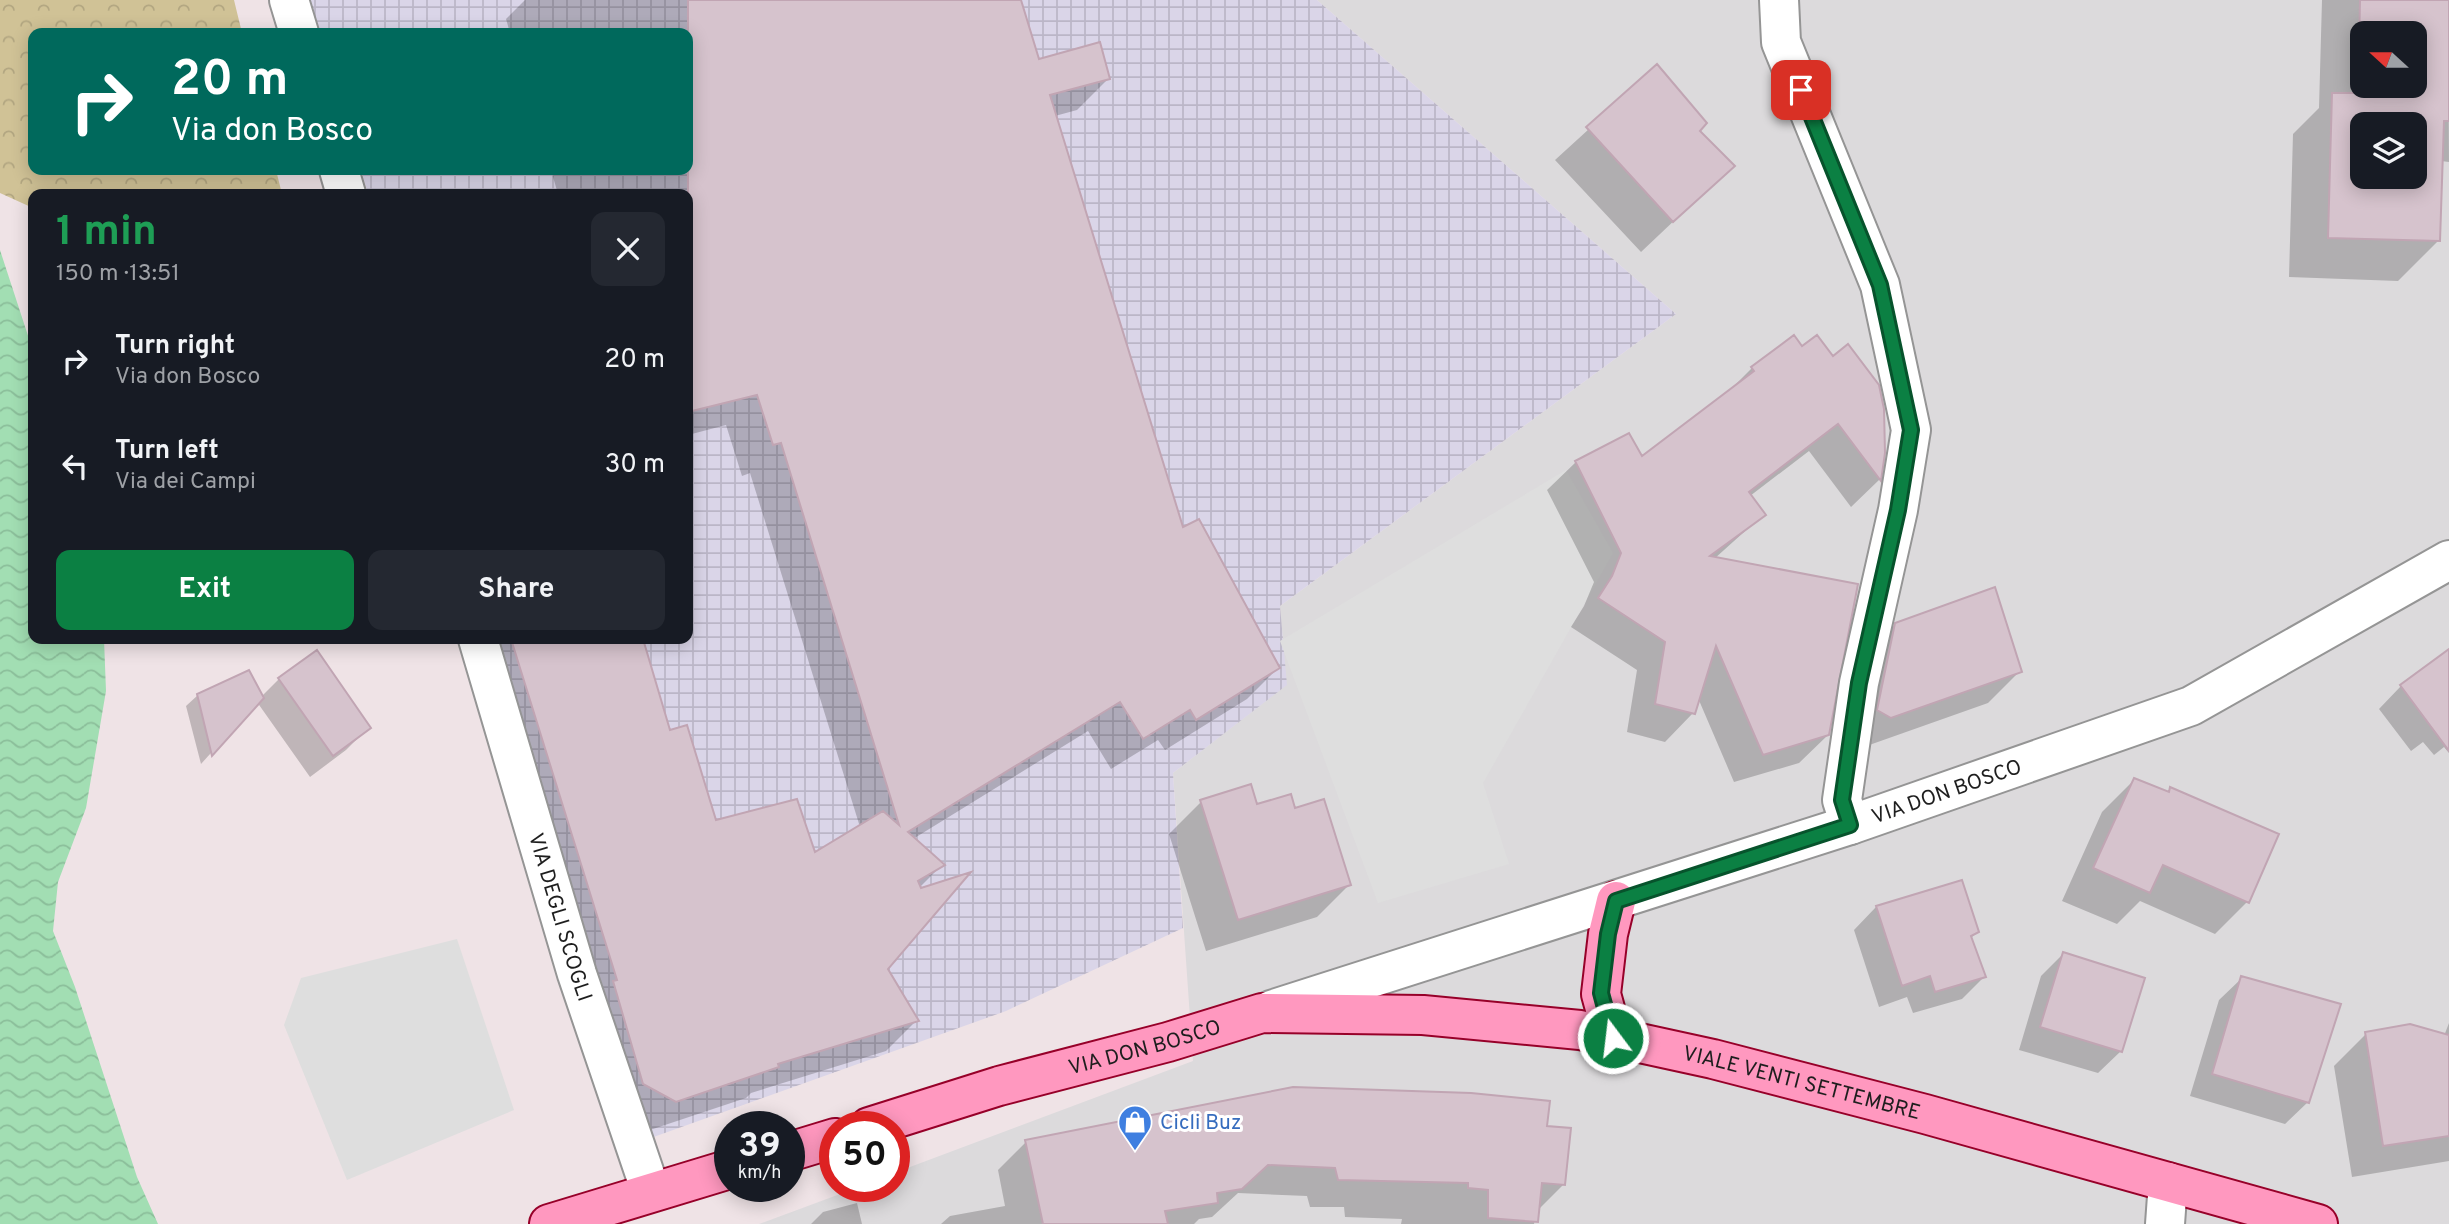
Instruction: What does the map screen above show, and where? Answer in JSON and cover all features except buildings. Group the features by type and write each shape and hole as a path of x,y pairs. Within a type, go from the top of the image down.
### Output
{"main road":[{"path":"1613,1038 1601,993 1608,934 1616,901"},
{"name":"VIALE VENTI SETTEMBRE","path":"1262,1013 1423,1015 1580,1030 1713,1059 2318,1224"},
{"name":"VIA DON BOSCO","path":"910,1114 999,1086 1168,1042 1262,1013"},
{"path":"549,1224 714,1174"}],"street":[{"path":"289,0 297,28"},
{"path":"1779,0 1781,42 1880,285 1911,430 1898,510 1859,683 1842,800 1850,825"},
{"name":"VIA DON BOSCO","path":"1262,1013 1850,825 2191,706 2449,560"},
{"name":"VIA DEGLI SCOGLI","path":"479,644 576,974 651,1192"},
{"path":"1418,962 1423,1015"},
{"path":"2165,1224 2168,1182"}],"shaded area":[{"path":"309,0 1317,0 1676,314 1280,606 1287,685 1173,773 1183,928 1006,1011 726,1111 714,1111 714,1115 648,1139 500,644 693,644 693,189 367,189 362,175 693,175 693,28 317,28"},
{"path":"1317,0 2449,0 2449,1224 759,1224 819,1202 910,1202 910,1167 1193,1061 1173,773 1286,685 1280,606 1676,314"},
{"path":"1566,470 1613,553 1483,783 1509,864 1378,903 1280,641"},
{"path":"457,939 514,1110 347,1180 284,1025 301,978"}],"green space":[{"path":"0,0 234,0 241,28 28,28 28,175 277,175 281,189 28,189 28,206 0,193"}],"water":[{"path":"0,250 28,336 28,644 104,644 106,691 86,808 58,882 53,931 75,987 137,1177 158,1224 0,1224"}],"place":[{"name":"Cicli Buz","path":"1135,1152"}],"route":[{"path":"1613,1038 1601,993 1608,934 1616,901 1850,825 1842,800 1859,683 1898,510 1911,430 1880,285 1801,90"}]}
